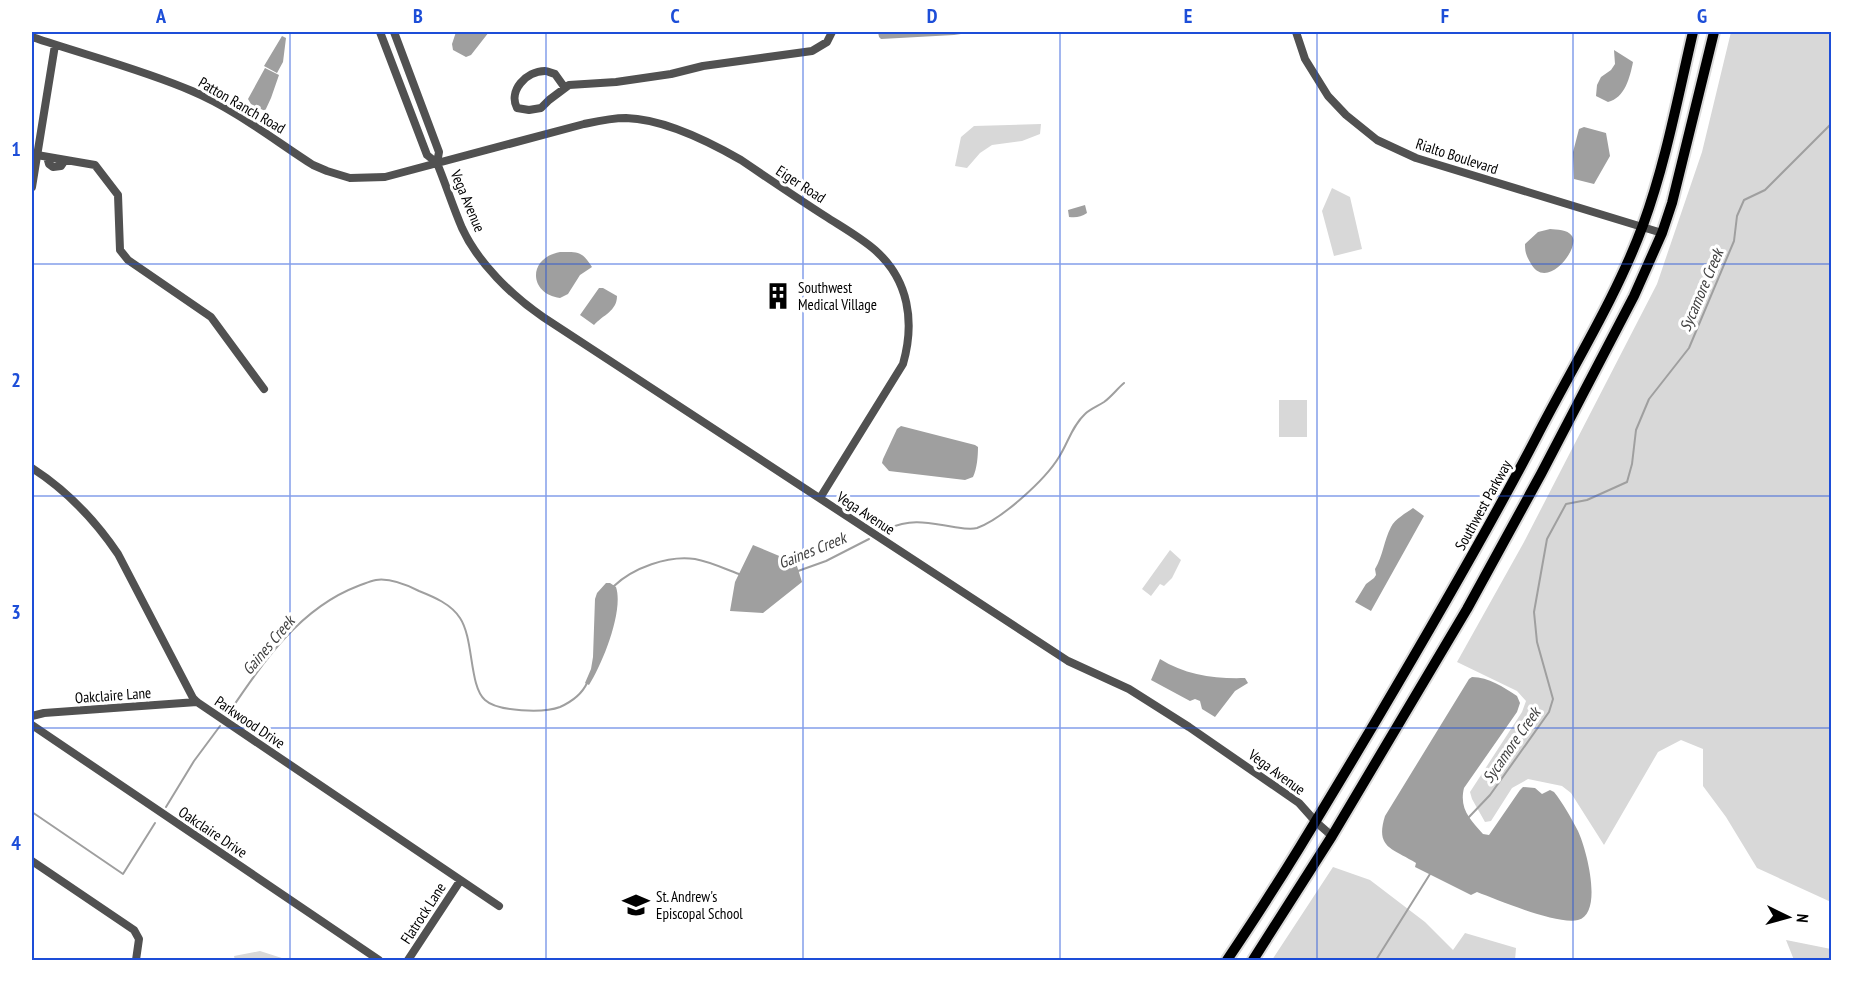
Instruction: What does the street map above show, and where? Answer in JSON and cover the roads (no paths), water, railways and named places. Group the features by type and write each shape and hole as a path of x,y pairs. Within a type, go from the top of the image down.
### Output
{"main road":[{"name":"Southwest Parkway","path":"1227,960 1316,822 1442,610 1497,512 1614,290 1642,226 1665,154 1693,32"},
{"path":"1252,960 1332,836 1473,599 1634,296 1662,233 1681,174 1714,32"}],"street":[{"name":"Vega Avenue","path":"380,32 427,155 437,163 463,230 491,271 528,307 1068,661 1129,689 1189,727 1299,803 1332,836"},
{"name":"Vega Avenue","path":"394,32 439,152 437,163"},
{"path":"565,88 555,74 544,71 527,77 515,90 513,102 517,108 529,110 541,108 569,85 616,82 671,74 703,66 812,51 827,42 832,32"},
{"name":"Rialto Boulevard","path":"1296,32 1305,59 1328,96 1346,115 1377,140 1416,158 1662,233"},
{"name":"Patton Ranch Road","path":"32,37 166,80 194,92 233,113 314,165 338,175 361,178 385,177 437,163"},
{"path":"32,187 55,45"},
{"name":"Eiger Road","path":"437,163 592,122 620,118 644,120 673,128 730,154 874,249 893,270 907,298 908,344 899,374 820,498"},
{"path":"37,155 95,165 118,195 120,250 128,260 211,317 264,389"},
{"name":"Parkwood Drive","path":"32,468 72,500 111,543 196,702 499,906"},
{"name":"Oakclaire Lane","path":"32,716 44,713 196,702"},
{"name":"Oakclaire Drive","path":"32,725 379,960"},
{"path":"32,861 134,930 139,939 136,960"},
{"name":"Flatrock Lane","path":"408,960 460,881"}],"waterway":[{"name":"Sycamore Creek","path":"1469,817 1490,795 1549,712 1553,699 1537,642 1534,612 1547,539 1566,504 1587,500 1627,482 1632,464 1636,430 1649,399 1689,348 1734,241 1737,216 1744,200 1765,190 1832,123"},
{"name":"Gaines Creek","path":"887,529 913,522 968,529 987,523 1010,508 1044,477 1059,457 1073,429 1081,419 1107,400 1124,383"},
{"name":"Gaines Creek","path":"798,571 826,561 869,539"},
{"name":"Gaines Creek","path":"614,586 641,568 674,559 701,560 739,574"},
{"name":"Gaines Creek","path":"230,711 270,655 301,622 337,596 376,580 392,581 409,586 442,602 456,613 468,638 476,684 485,700 491,704 510,709 533,711 553,709 572,700 587,683"},
{"name":"Gaines Creek","path":"166,807 194,761 220,726"},
{"name":"Gaines Creek","path":"32,812 123,874 155,823"},
{"name":"Sycamore Creek","path":"1376,960 1430,874"}],"place":[{"name":"Southwest Medical Village","path":"778,296"},
{"name":"St. Andrew's Episcopal School","path":"636,905"}]}
